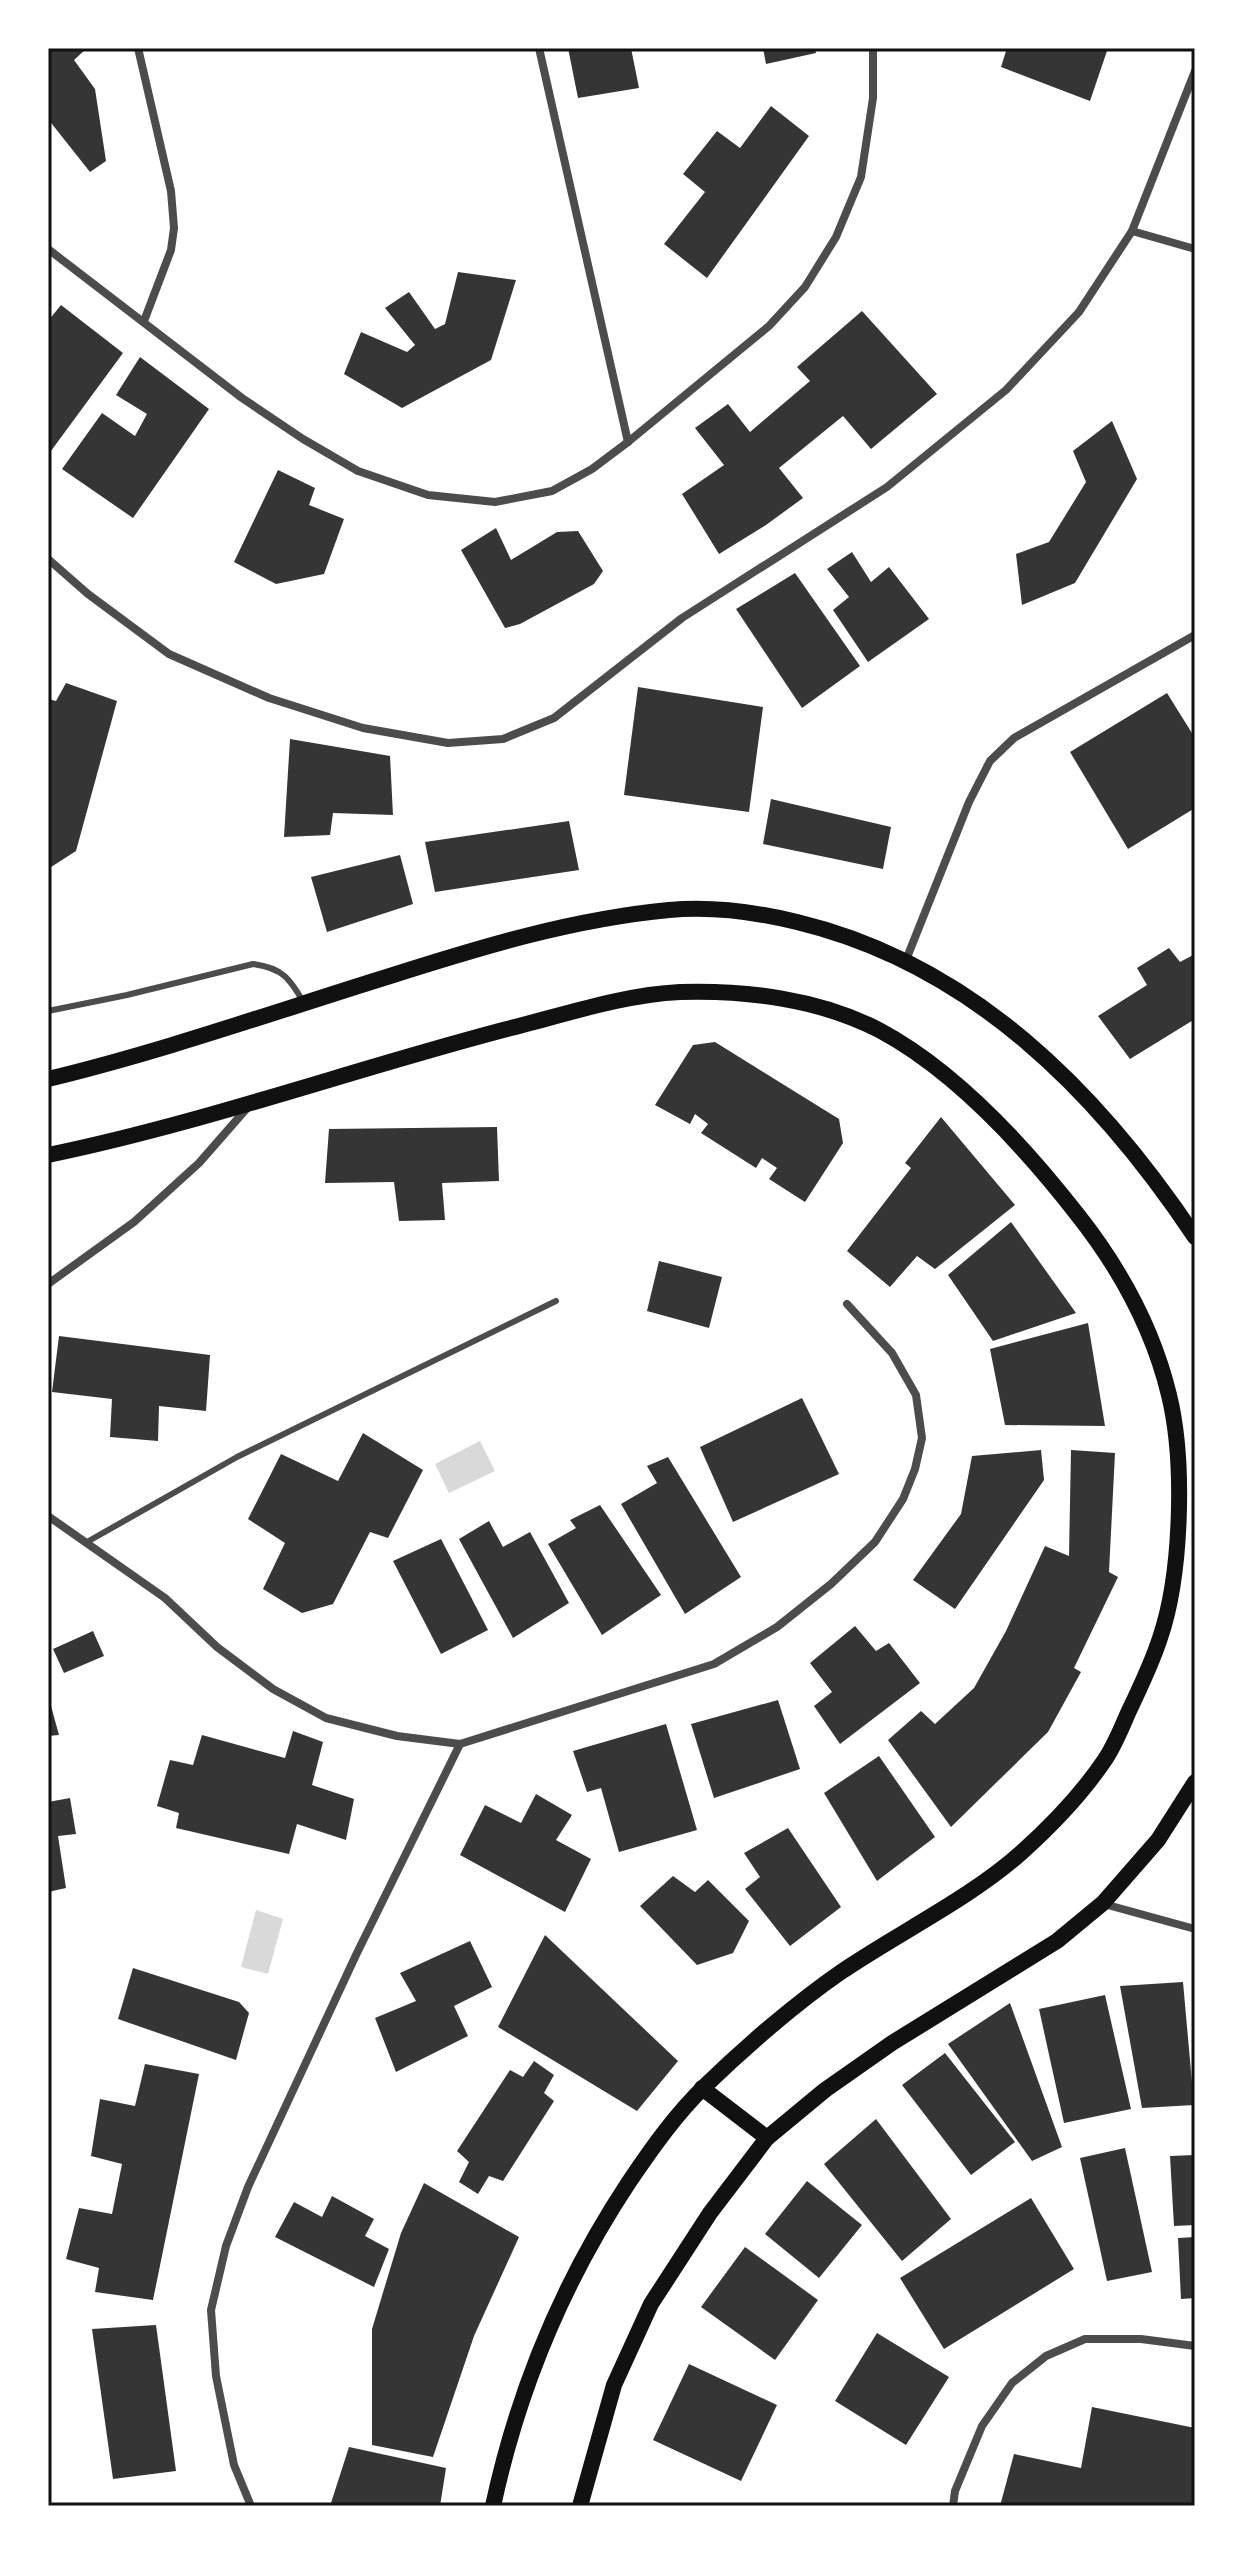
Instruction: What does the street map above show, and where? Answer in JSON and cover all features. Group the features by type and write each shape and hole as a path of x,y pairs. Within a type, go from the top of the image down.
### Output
{"main road":[{"path":"48,1079 121,1061 490,944 585,922 671,910 756,912 834,931 906,960 978,1002 1014,1030 1109,1121 1158,1181 1195,1237"},
{"path":"48,1155 136,1136 469,1039 624,999 677,992 737,993 787,1000 829,1011 877,1030 921,1058 965,1093 1009,1135 1086,1225 1124,1281 1149,1335 1170,1397 1179,1522 1174,1575 1162,1634 1107,1758 1062,1815 1015,1858 837,1975 702,2088 655,2143 609,2212 540,2350 518,2414 493,2506"},
{"path":"580,2506 614,2385 651,2304 710,2213 767,2138 825,2090 892,2043 1057,1941 1103,1903 1158,1840 1195,1782"},
{"path":"702,2088 767,2138"}],"street":[{"path":"138,48 171,191 174,228 171,250 144,321"},
{"path":"539,48 628,442"},
{"path":"48,249 242,398 358,471 428,495 495,502 552,491 592,469 628,442 769,326 805,287 836,237 861,177 873,98 873,48"},
{"path":"48,559 88,594 169,654 269,698 363,728 448,743 503,739 554,718 682,618 887,487 1006,390 1079,312 1132,231 1195,71"},
{"path":"1132,231 1195,249"},
{"path":"906,960 969,802 990,761 1014,738 1195,635"},
{"path":"48,1284 134,1222 199,1163 254,1101"},
{"path":"48,1516 165,1598 217,1647 273,1689 326,1718 397,1736 460,1744 714,1664 777,1627 831,1584 875,1542 903,1499 915,1469 922,1438 916,1395 892,1353 847,1304"},
{"path":"251,2506 234,2465 216,2376 211,2310 226,2246 248,2187 356,1955 460,1744"},
{"path":"1103,1903 1195,1929"},
{"path":"953,2506 955,2491 982,2426 1012,2383 1046,2356 1085,2339 1141,2339 1195,2346"}],"lane":[{"path":"48,1011 253,964 272,967 291,980 304,1003"},
{"path":"87,1542 237,1457 556,1301"}],"shaded area":[{"path":"480,1441 495,1471 449,1493 435,1464"},
{"path":"256,1910 283,1919 268,1974 241,1967"}],"building":[{"path":"48,48 87,48 74,60 95,89 106,161 90,172 48,119"},
{"path":"568,48 631,48 639,88 578,98"},
{"path":"763,48 815,48 816,53 766,64"},
{"path":"1007,48 1108,48 1090,101 1001,67"},
{"path":"771,106 809,136 707,278 664,244 705,192 683,174 717,131 740,148"},
{"path":"458,272 516,280 491,360 402,408 344,374 361,332 407,352 415,345 385,308 409,292 435,329 445,324"},
{"path":"61,305 123,353 48,455 48,321"},
{"path":"862,311 937,394 871,449 843,416 779,468 803,498 719,554 682,494 724,465 695,428 728,404 750,432 810,381 797,367"},
{"path":"140,357 209,409 133,518 62,469 102,413 135,436 147,414 116,395"},
{"path":"1112,421 1137,479 1075,583 1022,605 1016,554 1049,542 1086,482 1073,451"},
{"path":"278,470 315,488 309,505 344,519 324,574 276,584 234,562"},
{"path":"496,528 511,560 557,532 578,531 603,571 594,584 520,624 505,628 461,550"},
{"path":"852,552 871,582 889,567 929,619 868,662 833,610 849,597 827,569"},
{"path":"795,573 860,666 802,708 736,609"},
{"path":"66,683 117,701 76,851 48,869 48,699 56,701"},
{"path":"638,687 763,707 749,812 624,795"},
{"path":"1167,693 1195,738 1195,808 1128,849 1070,752"},
{"path":"290,739 390,756 393,815 333,813 330,835 284,837"},
{"path":"771,799 891,827 883,869 763,844"},
{"path":"569,821 579,870 435,892 425,842"},
{"path":"400,855 413,904 327,932 311,877"},
{"path":"1169,948 1180,962 1195,954 1195,1019 1130,1059 1098,1016 1147,985 1137,968"},
{"path":"715,1042 839,1119 843,1143 805,1202 769,1179 777,1168 762,1158 756,1168 701,1133 708,1124 695,1114 690,1124 655,1105 693,1045"},
{"path":"941,1117 1015,1205 935,1269 917,1256 890,1287 847,1251 911,1168 905,1163"},
{"path":"497,1127 499,1181 442,1183 445,1220 399,1221 394,1182 325,1183 329,1129"},
{"path":"1011,1222 1076,1313 993,1341 948,1275"},
{"path":"659,1261 722,1277 709,1328 647,1311"},
{"path":"1088,1323 1105,1426 1005,1425 990,1349"},
{"path":"59,1336 210,1355 206,1411 159,1406 158,1441 110,1437 112,1399 52,1392"},
{"path":"802,1398 839,1474 733,1522 700,1447"},
{"path":"363,1433 423,1470 388,1538 370,1532 333,1604 302,1613 263,1589 285,1543 248,1519 281,1454 338,1481"},
{"path":"1041,1450 1044,1480 955,1609 913,1580 961,1514 972,1456"},
{"path":"1071,1450 1115,1453 1109,1572 1118,1577 1074,1668 1081,1672 1048,1732 951,1827 888,1740 921,1711 935,1724 974,1688 1006,1631 1045,1546 1069,1556"},
{"path":"668,1457 741,1577 685,1614 621,1504 657,1483 647,1466"},
{"path":"600,1505 661,1595 602,1635 548,1544 576,1528 570,1520"},
{"path":"489,1521 503,1547 530,1532 569,1603 513,1638 459,1539"},
{"path":"441,1539 488,1630 441,1654 393,1561"},
{"path":"855,1626 876,1651 889,1643 920,1683 840,1744 814,1706 832,1692 810,1663"},
{"path":"93,1631 104,1656 64,1673 53,1649"},
{"path":"778,1700 800,1769 714,1798 691,1724"},
{"path":"48,1706 51,1706 59,1735 48,1736"},
{"path":"666,1724 697,1830 619,1852 601,1788 587,1792 573,1751"},
{"path":"293,1731 323,1742 312,1785 354,1799 346,1840 297,1824 289,1854 176,1828 179,1813 157,1806 170,1760 193,1765 202,1735 285,1758"},
{"path":"879,1756 935,1837 877,1881 824,1793"},
{"path":"536,1794 572,1815 556,1840 591,1859 565,1912 460,1855 485,1805 521,1823"},
{"path":"70,1798 76,1834 58,1836 66,1888 48,1892 48,1802"},
{"path":"788,1828 841,1907 790,1946 745,1889 760,1877 744,1853"},
{"path":"673,1876 695,1892 708,1880 749,1921 733,1953 697,1965 640,1906"},
{"path":"545,1935 678,2061 637,2111 498,2027"},
{"path":"470,1941 492,1987 454,2006 468,2036 396,2072 375,2018 416,2001 400,1973"},
{"path":"133,1968 239,2002 249,2013 236,2060 118,2019"},
{"path":"1183,1982 1194,2105 1142,2108 1120,1986"},
{"path":"1105,1995 1131,2109 1064,2123 1039,2009"},
{"path":"1010,2003 1062,2147 1032,2161 948,2044"},
{"path":"945,2053 1015,2142 971,2175 902,2085"},
{"path":"534,2061 554,2075 544,2093 554,2101 503,2181 489,2176 478,2194 459,2182 469,2162 457,2151 510,2070 523,2077"},
{"path":"145,2064 199,2074 153,2300 95,2292 99,2268 66,2259 79,2208 112,2214 122,2164 91,2156 100,2099 135,2106"},
{"path":"876,2119 951,2219 902,2261 824,2164"},
{"path":"1125,2148 1152,2272 1107,2281 1080,2158"},
{"path":"1195,2155 1195,2225 1174,2226 1170,2156"},
{"path":"807,2181 862,2225 819,2278 765,2234"},
{"path":"424,2183 519,2237 474,2336 433,2457 372,2445 372,2329 401,2233"},
{"path":"332,2196 374,2219 365,2236 389,2249 374,2287 275,2237 294,2202 322,2217"},
{"path":"1031,2198 1074,2269 944,2349 900,2278"},
{"path":"1195,2237 1195,2298 1181,2299 1178,2238"},
{"path":"745,2247 818,2300 775,2360 701,2307"},
{"path":"156,2325 176,2471 113,2479 92,2329"},
{"path":"877,2333 949,2377 906,2445 835,2401"},
{"path":"689,2364 777,2405 741,2481 653,2440"},
{"path":"1092,2407 1195,2428 1195,2506 1000,2506 1014,2454 1081,2468"},
{"path":"349,2447 446,2468 440,2506 330,2506"}]}
